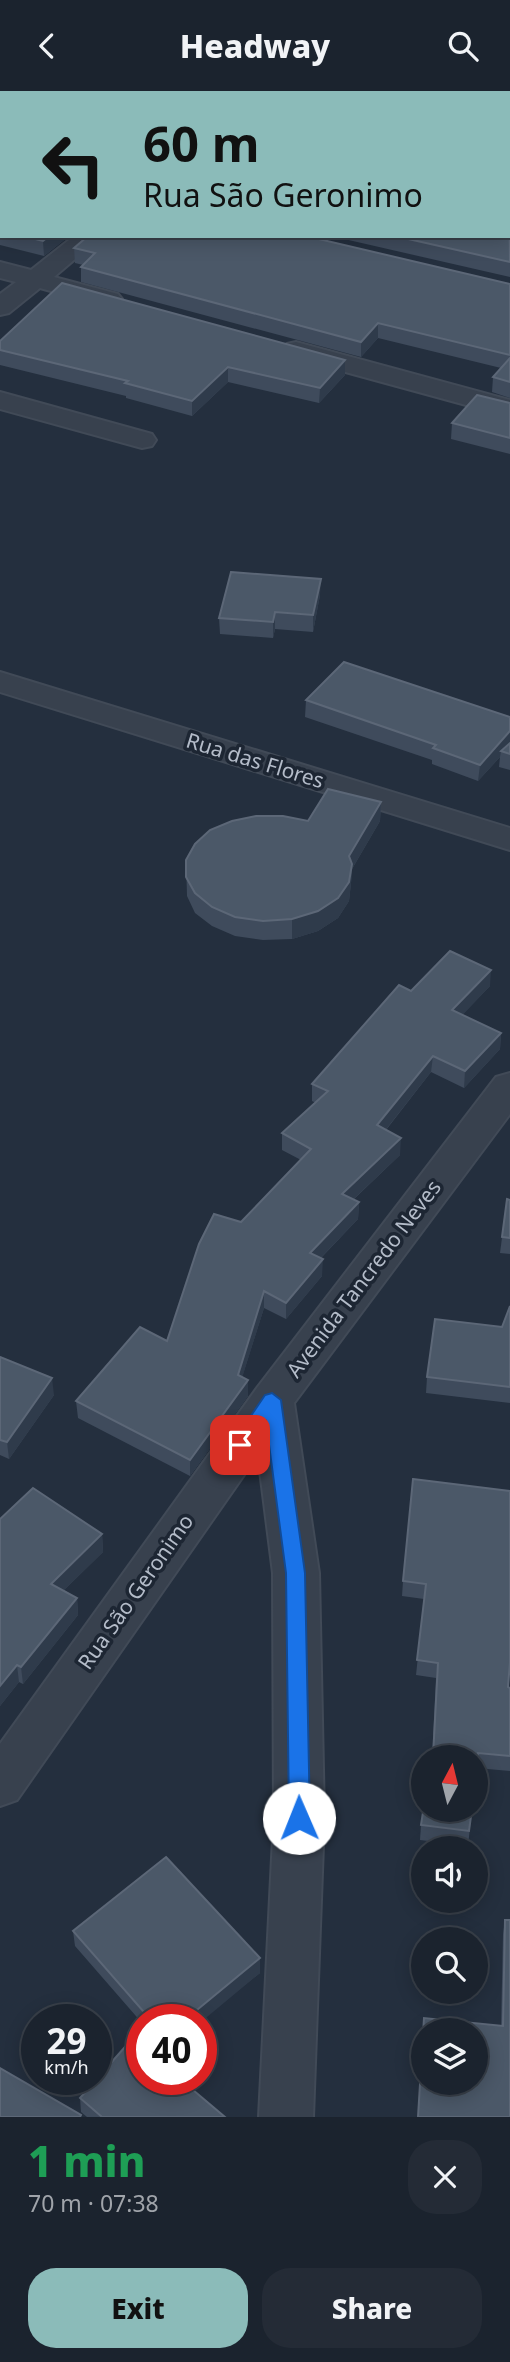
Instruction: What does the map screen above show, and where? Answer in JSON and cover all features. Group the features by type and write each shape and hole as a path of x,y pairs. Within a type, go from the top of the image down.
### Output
{"street":[{"path":"0,307 87,238"},
{"path":"0,269 128,304"},
{"path":"273,344 510,409"},
{"path":"0,400 142,440"},
{"name":"Rua das Flores","path":"0,683 510,839"},
{"name":"Avenida Tancredo Neves","path":"272,1400 507,1095"},
{"path":"272,1400 296,1573 299,1818 286,2117"},
{"name":"Rua São Geronimo","path":"0,1784 272,1400"}],"building":[{"path":"86,238 314,238 510,284 510,355 378,323 361,342 81,267 95,253 74,248"},
{"path":"404,238 510,238 510,262"},
{"path":"62,283 345,360 320,388 228,367 192,401 125,383 128,381 0,350 0,341"},
{"path":"510,358 510,382 493,377"},
{"path":"477,395 510,403 510,438 452,423"},
{"path":"231,572 321,579 313,615 275,612 273,622 219,618"},
{"path":"344,662 510,717 510,731 480,765 433,748 436,745 306,700"},
{"path":"510,743 510,754 501,751"},
{"path":"328,789 381,802 349,856 352,864 349,882 338,898 318,911 292,919 263,921 235,917 212,907 195,893 186,877 186,860 195,844 210,830 232,821 256,816 283,816 308,821"},
{"path":"450,951 491,970 452,1010 501,1033 465,1071 433,1056 377,1125 401,1138 342,1194 359,1202 310,1253 323,1259 286,1303 264,1291 238,1375 248,1380 190,1460 76,1401 140,1327 167,1341 199,1244 214,1214 241,1222 311,1149 282,1133 328,1091 312,1084 399,985 411,991"},
{"path":"507,1199 510,1200 510,1238 502,1237"},
{"path":"510,1306 510,1387 427,1377 435,1319 502,1327"},
{"path":"0,1357 52,1378 7,1442 0,1440"},
{"path":"413,1479 510,1491 510,1756 488,1754 488,1745 434,1745 438,1663 417,1660 426,1584 403,1581"},
{"path":"33,1488 102,1534 51,1584 77,1598 21,1667 17,1665 0,1686 0,1519"},
{"path":"421,1822 470,1822 469,1831 421,1825"},
{"path":"166,1857 260,1958 204,2004 137,2004 73,1931"},
{"path":"505,1920 510,1920 510,2117 418,2117 419,2095 488,2095 488,2024 503,2026"},
{"path":"126,2046 126,2095 199,2095 225,2117 102,2117 80,2098 83,2095 112,2095 112,2062"},
{"path":"0,2068 21,2080 21,2095 47,2095 81,2115 80,2117 0,2117"}],"route":[{"path":"240,1445 272,1400 296,1573 299,1818"}]}
